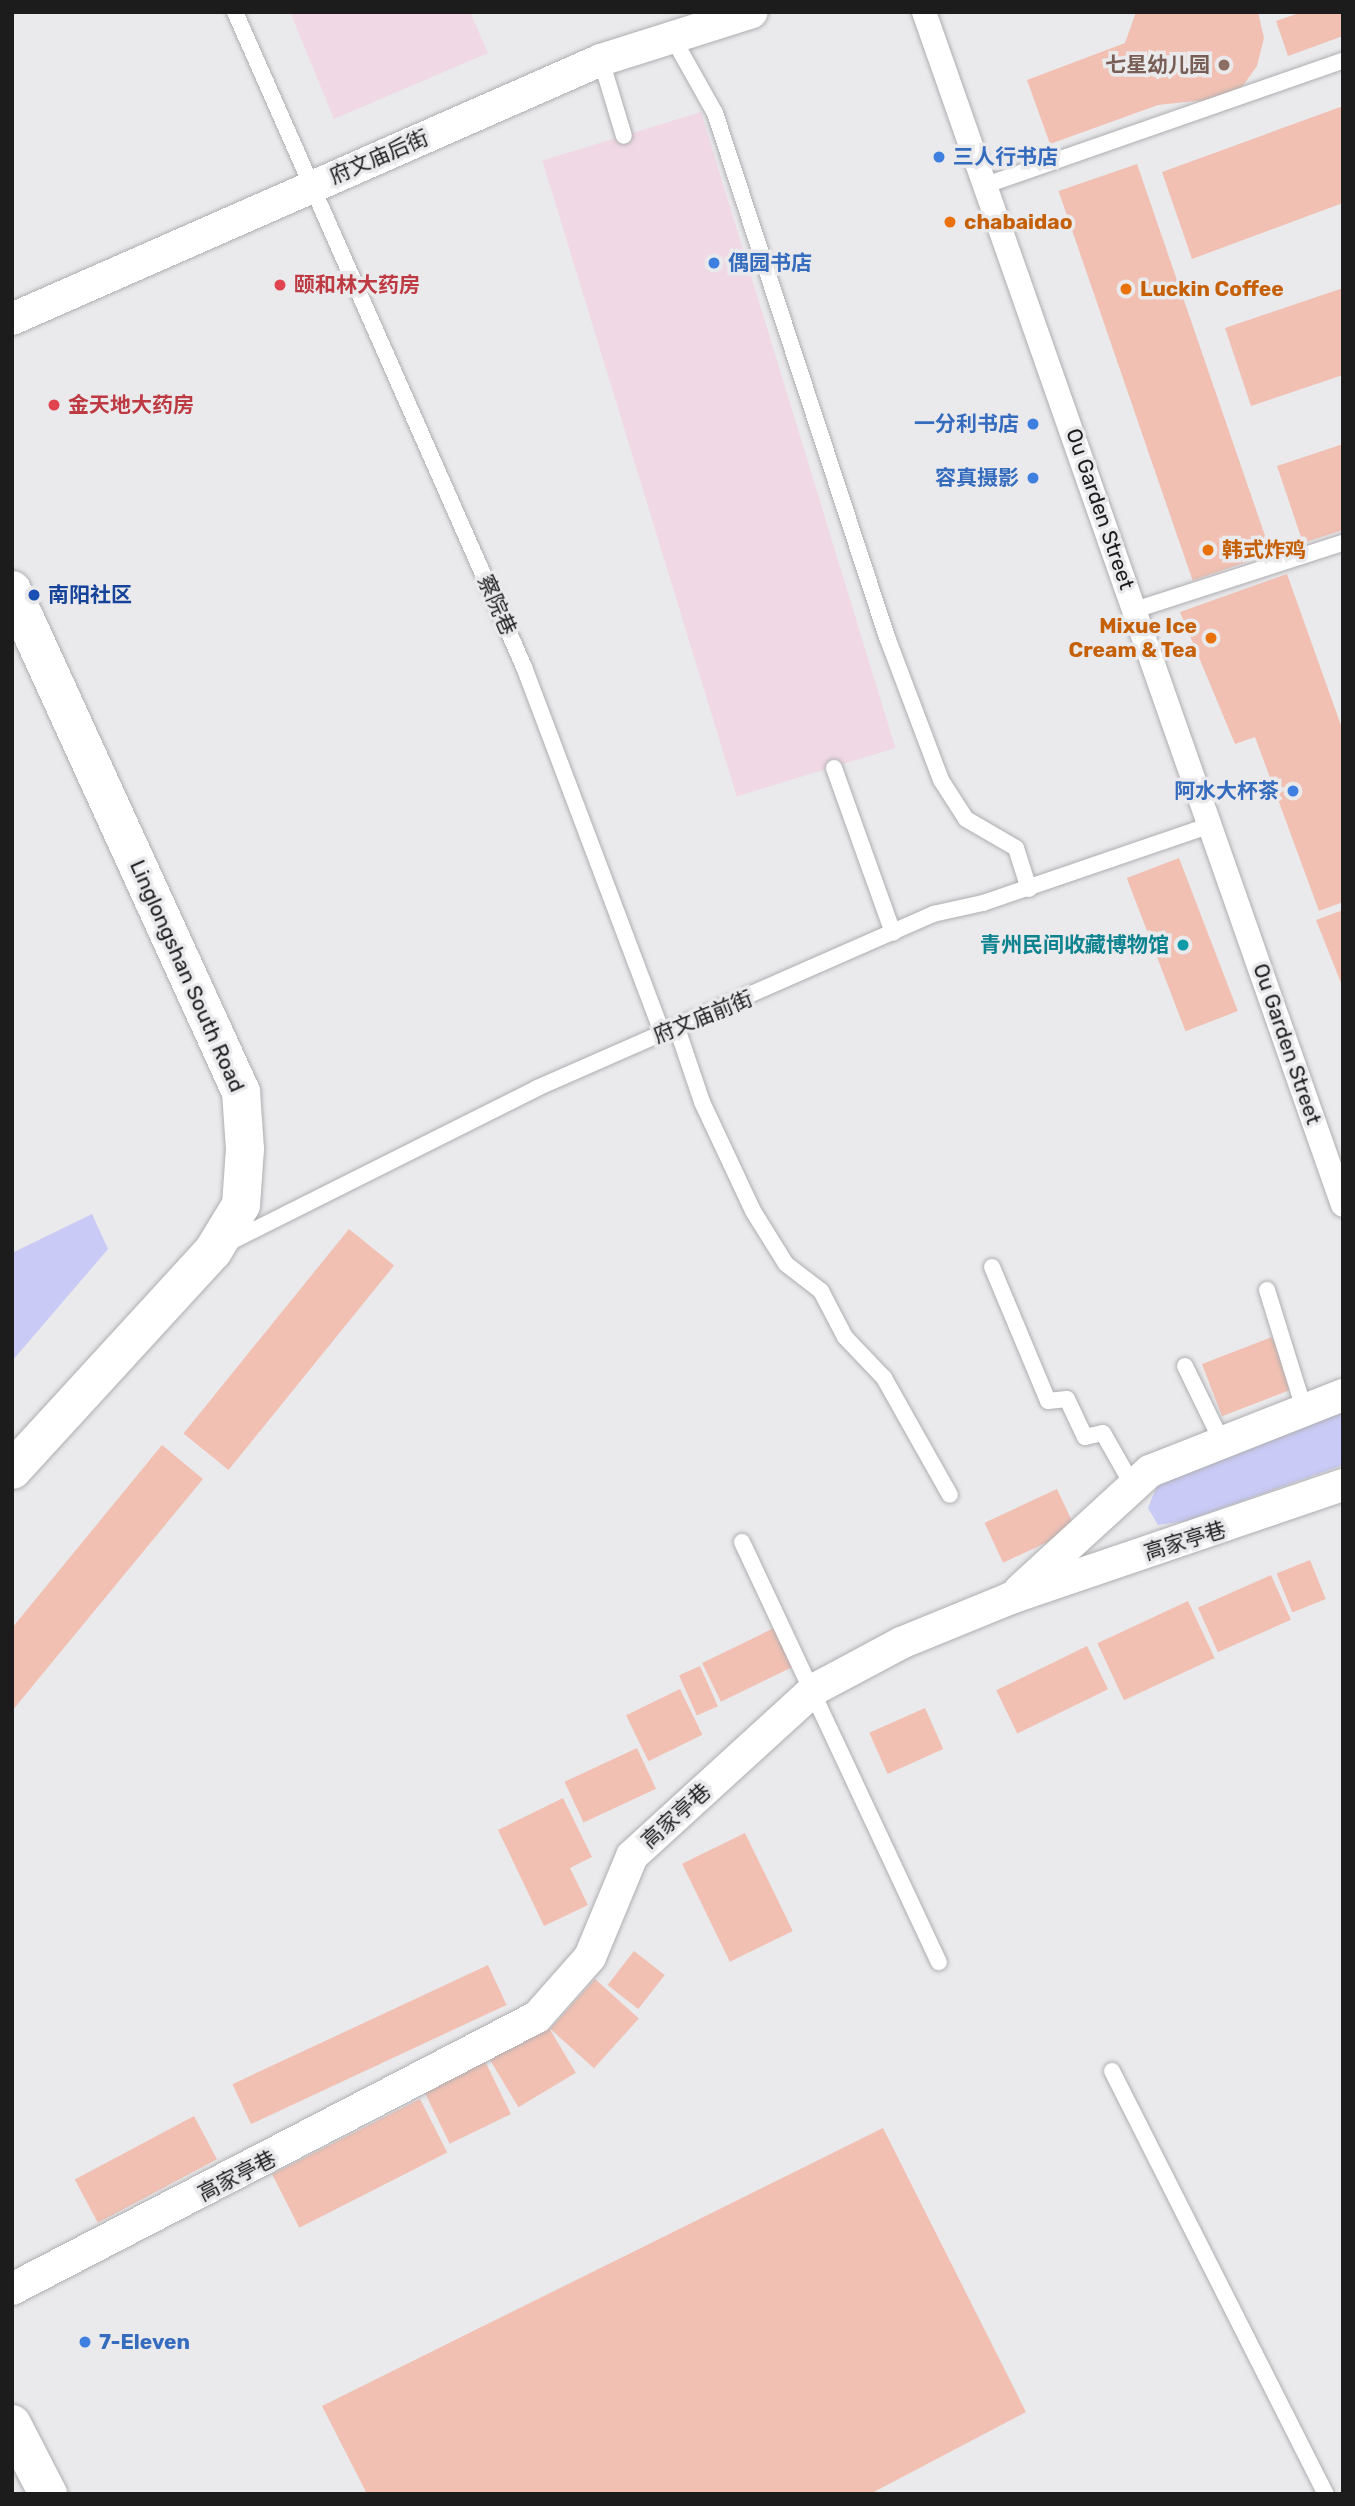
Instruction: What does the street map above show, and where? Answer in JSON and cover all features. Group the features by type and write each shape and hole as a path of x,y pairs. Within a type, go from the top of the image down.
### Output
{"street":[{"name":"府文庙后街","path":"12,319 601,60 674,40 752,12"},
{"name":"Ou Garden Street","path":"924,12 1211,825 1337,1166 1343,1205"},
{"name":"Linglongshan South Road","path":"12,590 241,1092 241,1205 213,1251 12,1470"},
{"path":"1011,1598 1132,1484 1222,1441 1343,1395"},
{"name":"高家亭巷","path":"12,2289 537,2017 590,1957 632,1856 815,1689 901,1643 1011,1598 1343,1485"},
{"path":"12,2424 48,2494"}],"lane":[{"name":"察院巷","path":"234,12 313,185 524,667 669,1030 753,1211 786,1264 821,1291 845,1337 884,1378 950,1495"},
{"path":"674,40 715,113 887,637 941,780 966,819 1016,848 1029,888"},
{"path":"601,60 624,136"},
{"path":"986,185 1343,61"},
{"path":"1135,610 1343,543"},
{"path":"834,768 893,933"},
{"name":"府文庙前街","path":"213,1251 316,1195 669,1030 933,914 1029,888 1211,825"},
{"path":"992,1266 1048,1401 1067,1399 1085,1437 1104,1433 1132,1484"},
{"path":"1267,1290 1304,1409"},
{"path":"1185,1366 1222,1441"},
{"path":"742,1542 782,1639 815,1689 939,1962"},
{"path":"1112,2071 1326,2494"}],"shaded area":[{"path":"290,12 470,12 488,53 334,119"},
{"path":"701,112 895,748 737,796 542,161"},
{"path":"92,1214 108,1249 12,1361 12,1253"},
{"path":"1343,1412 1343,1465 1186,1521 1158,1525 1148,1508 1158,1483"}],"building":[{"path":"1136,12 1258,12 1264,38 1257,66 1242,87 1214,99 1158,105 1050,144 1027,80 1125,43"},
{"path":"1302,12 1343,12 1343,36 1288,56 1276,21"},
{"path":"1343,106 1343,203 1192,259 1162,172"},
{"path":"1137,164 1271,554 1193,581 1059,191"},
{"path":"1343,288 1343,375 1251,406 1225,328"},
{"path":"1343,444 1343,530 1303,543 1277,466"},
{"path":"1287,574 1343,731 1343,902 1319,911 1255,737 1235,744 1180,612"},
{"name":"青州民间收藏博物馆","path":"1179,858 1238,1011 1185,1031 1127,878"},
{"path":"1343,910 1343,988 1316,920"},
{"path":"349,1229 394,1266 229,1470 183,1433"},
{"path":"1272,1337 1292,1389 1222,1416 1202,1364"},
{"path":"162,1445 203,1479 12,1711 12,1628"},
{"path":"1057,1489 1076,1529 1003,1563 984,1523"},
{"path":"1310,1560 1326,1599 1292,1612 1277,1573"},
{"path":"1271,1575 1291,1620 1218,1652 1198,1608"},
{"path":"1188,1601 1215,1658 1124,1700 1097,1643"},
{"path":"774,1628 793,1667 721,1702 702,1663"},
{"path":"1087,1646 1108,1689 1017,1733 996,1690"},
{"path":"700,1666 718,1706 697,1716 679,1675"},
{"path":"680,1689 702,1735 648,1761 626,1715"},
{"path":"925,1708 943,1749 888,1774 869,1733"},
{"path":"637,1748 656,1789 584,1823 564,1782"},
{"path":"563,1798 592,1857 570,1868 588,1905 544,1926 498,1830"},
{"path":"745,1833 793,1931 730,1962 682,1864"},
{"path":"634,1951 665,1975 638,2009 608,1985"},
{"path":"488,1965 507,2005 251,2124 232,2084"},
{"path":"595,1979 639,2018 594,2068 550,2029"},
{"path":"546,2023 576,2073 518,2107 489,2058"},
{"path":"485,2061 511,2114 450,2144 424,2091"},
{"path":"420,2099 447,2152 299,2228 272,2174"},
{"path":"194,2116 217,2159 98,2223 75,2179"},
{"path":"883,2128 1026,2412 870,2494 367,2494 322,2406"}],"place":[{"name":"七星幼儿园","path":"1224,65"},
{"name":"三人行书店","path":"939,157"},
{"name":"chabaidao","path":"950,222"},
{"name":"偶园书店","path":"714,263"},
{"name":"颐和林大药房","path":"280,285"},
{"name":"Luckin Coffee","path":"1126,289"},
{"name":"金天地大药房","path":"54,405"},
{"name":"一分利书店","path":"1033,424"},
{"name":"容真摄影","path":"1033,478"},
{"name":"韩式炸鸡","path":"1208,550"},
{"name":"南阳社区","path":"34,595"},
{"name":"Mixue Ice Cream & Tea","path":"1211,638"},
{"name":"阿水大杯茶","path":"1293,791"},
{"name":"青州民间收藏博物馆","path":"1183,945"},
{"name":"7-Eleven","path":"85,2342"}]}
